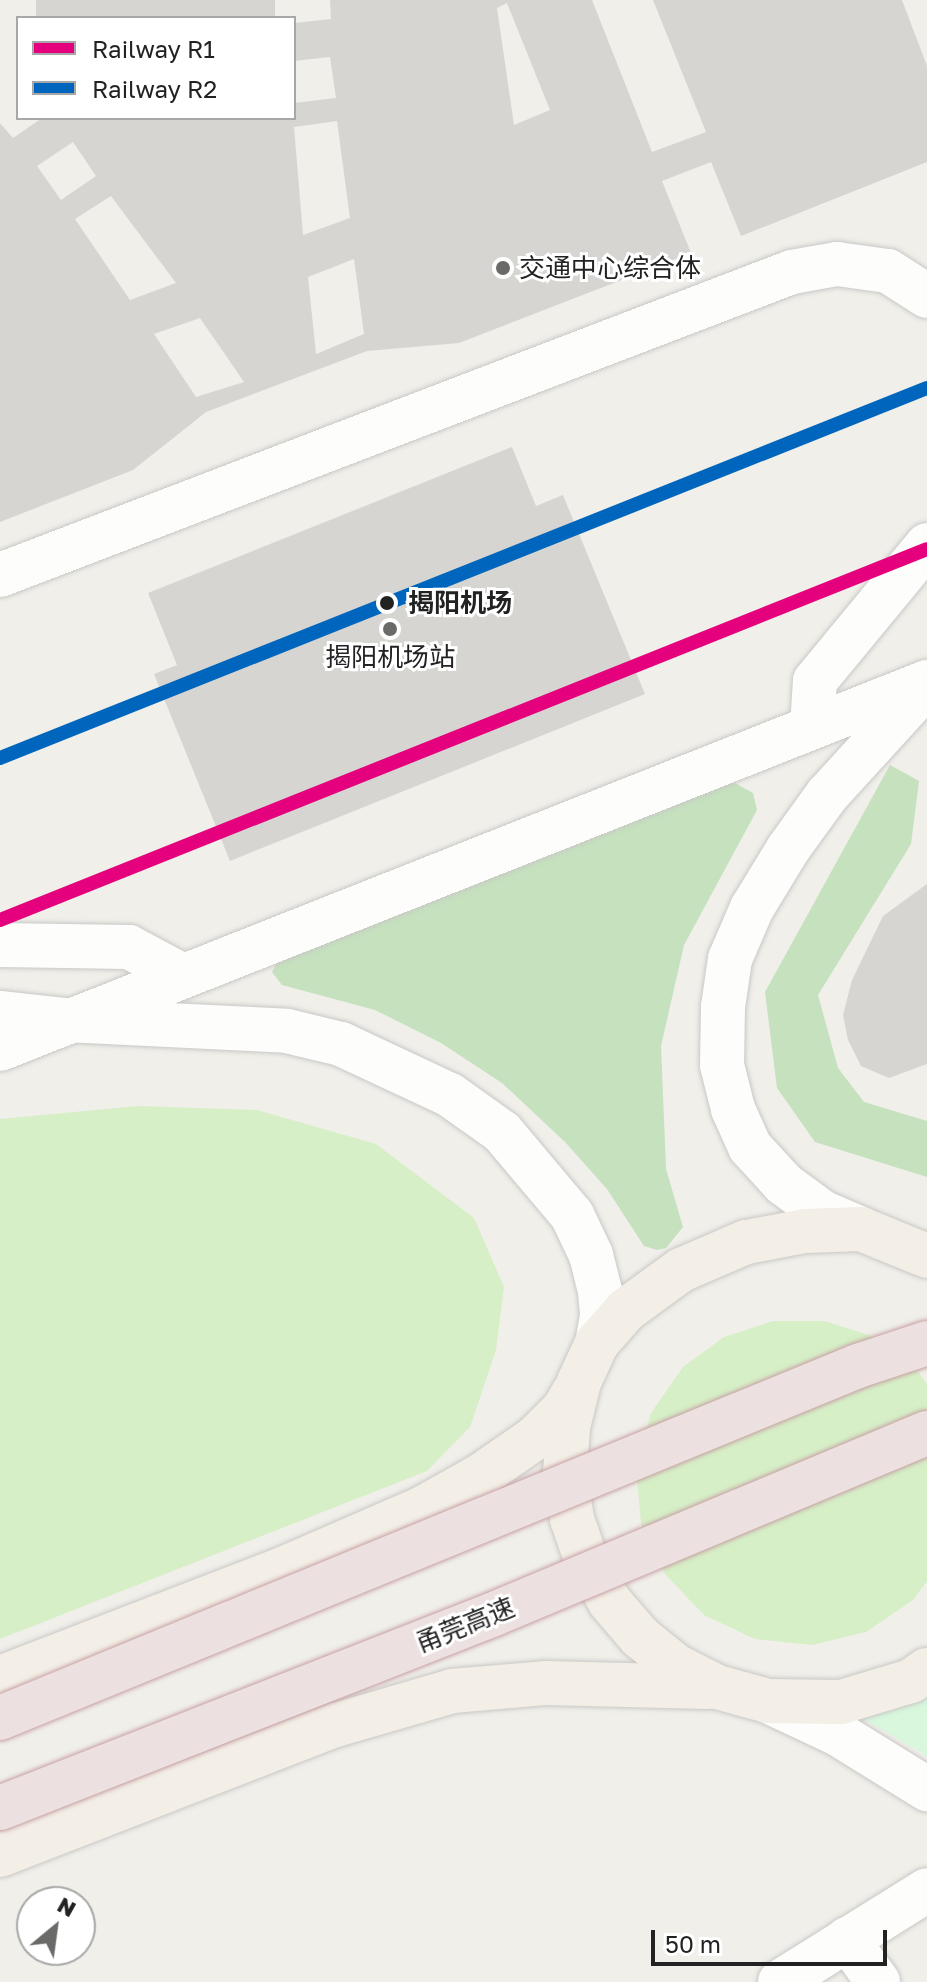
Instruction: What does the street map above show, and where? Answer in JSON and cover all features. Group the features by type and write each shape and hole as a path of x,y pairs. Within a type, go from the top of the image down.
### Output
{"highway":[{"path":"0,1718 858,1366 927,1343"},
{"name":"甬莞高速","path":"0,1808 494,1614 927,1433"}],"main road":[{"path":"0,1678 283,1569 423,1508 480,1476 535,1438 564,1409 597,1343 626,1310 681,1270 746,1242 805,1231 861,1229 926,1255"},
{"path":"579,1382 568,1427 565,1473 572,1519 587,1562 610,1602 640,1637 676,1666 717,1687 768,1701 841,1702 911,1681 927,1670"},
{"path":"0,1855 322,1730 452,1691 545,1683 717,1687"}],"street":[{"path":"0,575 792,272 837,264 888,271 927,296"},
{"path":"812,727 815,681 927,545"},
{"path":"0,1049 66,1020 927,684"},
{"path":"861,1229 822,1212 784,1184 750,1147 733,1109 722,1065 723,1007 730,959 752,908 788,849 827,795 927,684"},
{"path":"0,945 129,947 181,975"},
{"path":"0,1013 66,1020 287,1031 341,1044 391,1064 450,1095 502,1132 572,1215 591,1255 600,1291 602,1316 597,1343"},
{"path":"768,1701 838,1734 927,1789"},
{"path":"780,1982 927,1890"},
{"path":"847,1939 878,1982"}],"green space":[{"path":"890,765 919,781 911,844 818,995 838,1068 864,1102 927,1121 927,1177 815,1142 777,1088 765,992"},
{"path":"733,782 753,793 757,810 684,945 661,1046 666,1169 683,1227 666,1248 657,1250 644,1246 607,1189 565,1142 502,1083 441,1043 375,1010 282,985 272,972 278,960 330,935"},
{"path":"138,1106 257,1110 376,1144 474,1218 504,1287 496,1350 470,1427 427,1471 0,1639 0,1119"},
{"path":"773,1321 824,1321 872,1336 914,1366 927,1384 927,1581 913,1600 866,1632 812,1645 755,1639 704,1615 665,1574 641,1524 636,1467 651,1413 683,1367 724,1337"},
{"path":"927,1694 927,1756 864,1719 922,1697"}],"building":[{"path":"36,0 275,0 275,16 36,16"},
{"name":"交通中心综合体","path":"330,0 592,0 652,152 706,132 653,0 902,0 927,66 927,162 741,236 711,162 662,181 691,253 459,343 367,351 206,412 133,470 0,522 0,123 13,138 39,120 296,120 296,103 336,98 330,57 296,61 296,23 331,19","holes":["507,3 550,110 514,125 497,8","337,121 350,218 303,235 294,127","73,142 96,176 61,200 37,166","111,196 176,283 130,300 75,219","354,259 364,334 316,354 308,277","200,318 244,382 196,397 154,334"]},
{"name":"揭阳机场站","path":"512,447 536,506 563,495 645,694 230,861 154,674 177,665 148,593"},
{"path":"927,884 927,1064 889,1078 861,1066 848,1040 843,1015 852,980 883,916"}],"rail line":[{"name":"R2","path":"0,758 927,388"},
{"name":"R1","path":"0,920 927,549"}],"place":[{"name":"交通中心综合体","path":"503,268"},
{"name":"揭阳机场","path":"387,603"},
{"name":"揭阳机场站","path":"390,629"}]}
